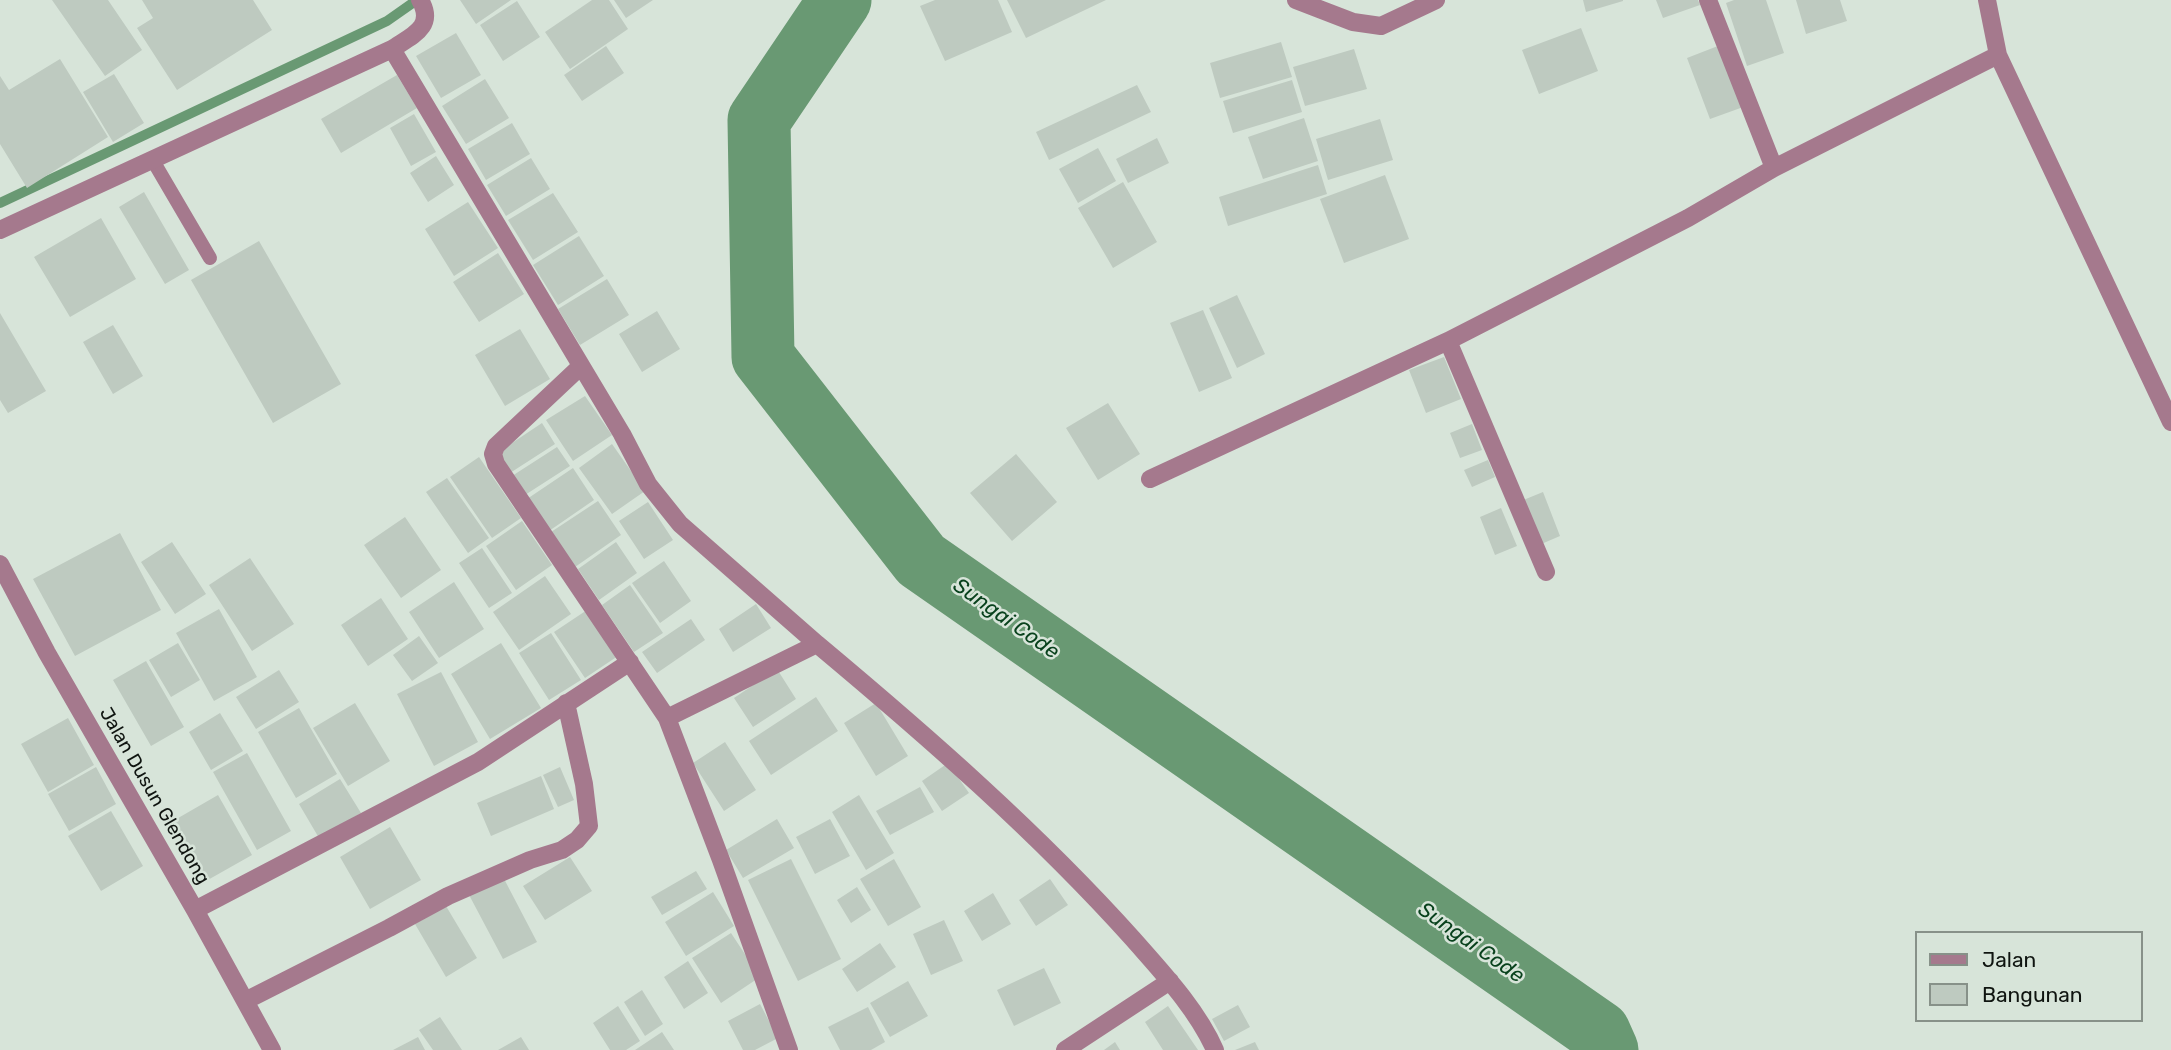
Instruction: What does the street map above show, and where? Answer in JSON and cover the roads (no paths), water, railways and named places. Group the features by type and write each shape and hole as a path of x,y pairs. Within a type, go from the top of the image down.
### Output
{"street":[{"path":"1297,0 1353,22 1381,26 1436,0"},
{"path":"1708,0 1774,168"},
{"path":"1987,0 1998,55 2171,422"},
{"path":"0,230 392,49 420,29 425,22 423,5"},
{"path":"392,49 622,434 648,484 680,524 898,712 1103,906 1170,981 1210,1038 1215,1050"},
{"path":"1150,479 1448,341 1688,218 1774,168 1998,55"},
{"path":"1448,341 1546,572"},
{"path":"581,366 496,446 496,464 667,718 789,1050"},
{"name":"Jalan Dusun Glendong","path":"0,564 47,653 272,1050"},
{"path":"667,718 817,644"},
{"path":"195,910 478,762 630,662"},
{"path":"245,1001 389,929 448,896 530,860 562,850 577,840 589,826 584,785 566,703"},
{"path":"1065,1050 1170,981"}],"lane":[{"path":"152,159 210,258"}],"waterway":[{"path":"0,203 387,21 417,0"},
{"name":"Sungai Code","path":"840,0 759,120 763,357 921,560 1599,1032 1607,1050"}]}
